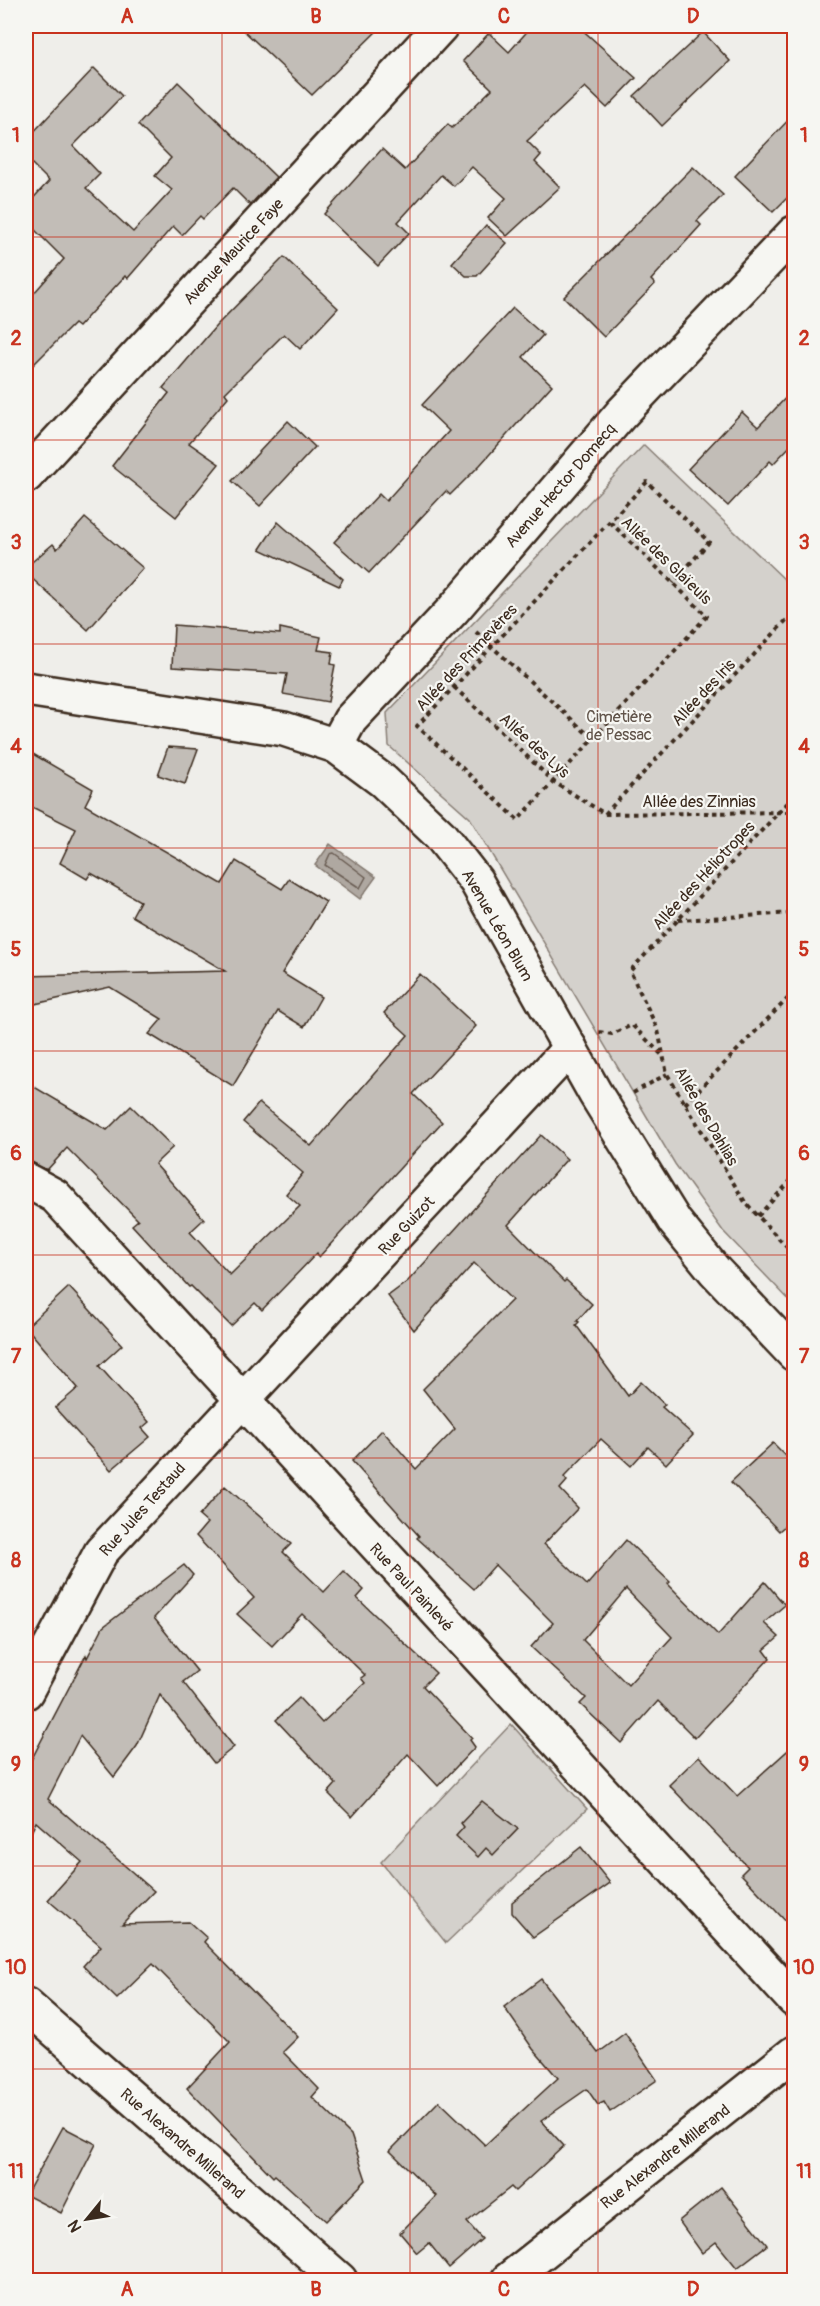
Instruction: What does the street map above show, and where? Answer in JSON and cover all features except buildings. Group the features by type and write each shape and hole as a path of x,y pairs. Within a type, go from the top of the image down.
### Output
{"street":[{"name":"Avenue Maurice Faye","path":"26,476 441,26"},
{"name":"Avenue Hector Domecq","path":"336,746 350,720 453,610 621,414 795,233"},
{"name":"Avenue Léon Blum","path":"26,689 284,729 336,746 383,782 440,835 476,881 649,1185 675,1222 715,1271 795,1354"},
{"name":"Rue Guizot","path":"242,1402 570,1048"},
{"name":"Rue Paul Painlevé","path":"26,1180 55,1196 242,1402 795,2000"},
{"name":"Rue Jules Testaud","path":"26,1692 101,1551 242,1402"},
{"name":"Rue Alexandre Millerand","path":"26,2005 340,2280"},
{"name":"Rue Alexandre Millerand","path":"508,2280 795,2053"}],"path":[{"name":"Allée des Primevères","path":"673,583 709,542 647,482 417,726 518,820 707,616"},
{"name":"Allée des Glaïeuls","path":"610,522 707,616"},
{"path":"453,610 593,739"},
{"name":"Allée des Iris","path":"604,814 795,612"},
{"name":"Allée des Lys","path":"454,687 554,782 604,814"},
{"name":"Allée des Héliotropes","path":"630,971 795,796"},
{"name":"Allée des Zinnias","path":"604,814 795,812"},
{"path":"677,920 795,913"},
{"name":"Allée des Dahlias","path":"630,971 658,1030 667,1074 745,1202 795,1255"},
{"path":"685,1104 795,992"},
{"path":"570,1048 597,1032 612,1034 632,1024 663,1056"},
{"path":"758,1216 795,1177"}],"green space":[{"name":"Cimetière de Pessac","path":"644,445 785,580 794,571 794,1305 723,1231 675,1164 470,818 389,746 387,713"},
{"path":"511,1724 587,1809 446,1943 381,1862"}],"water":[{"path":"330,844 376,877 360,899 315,865"}]}
